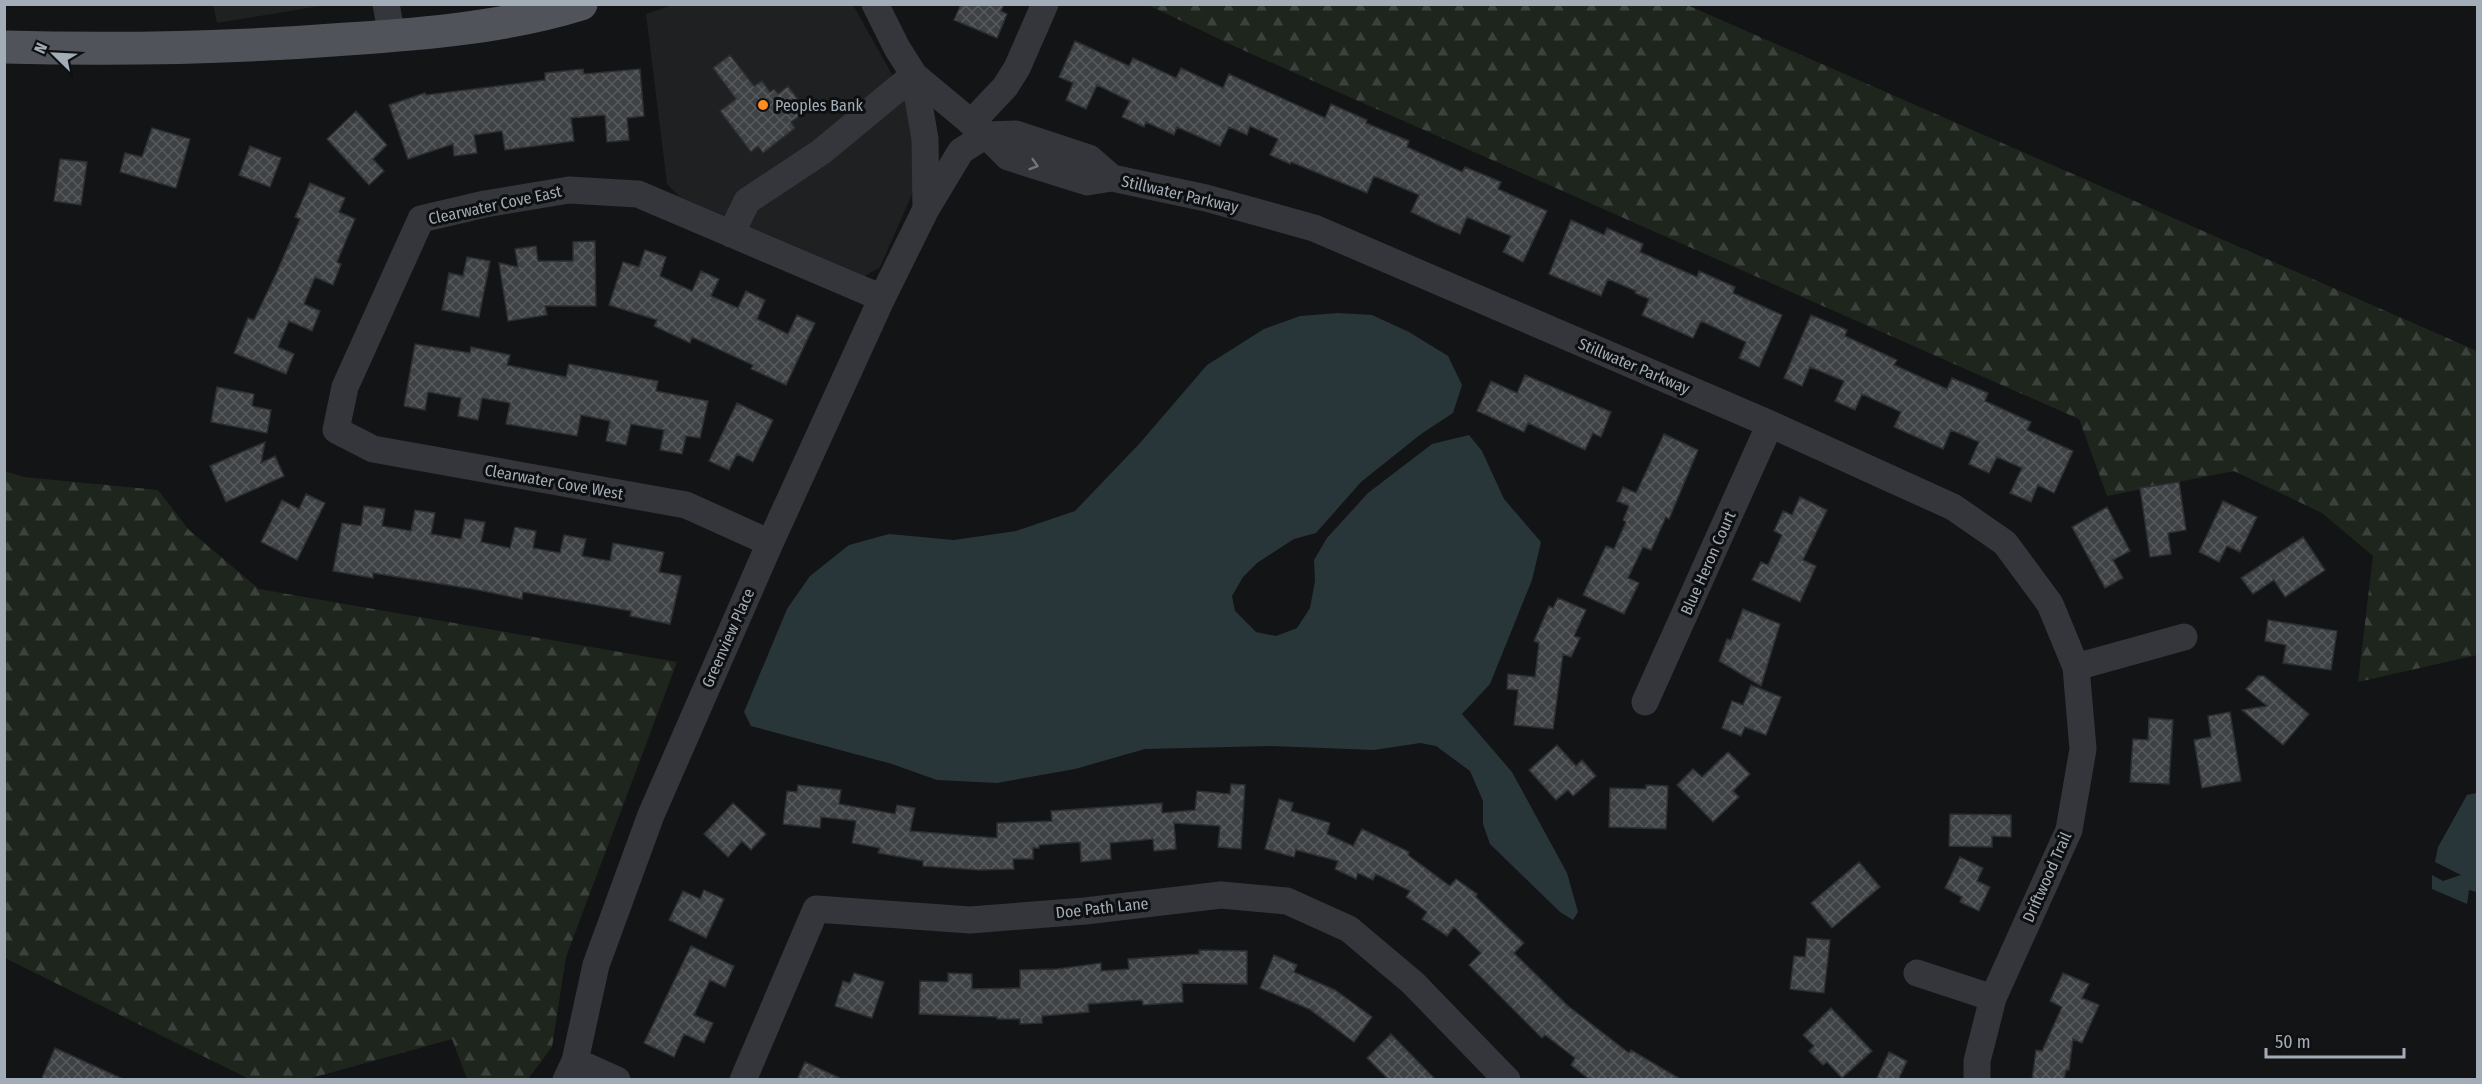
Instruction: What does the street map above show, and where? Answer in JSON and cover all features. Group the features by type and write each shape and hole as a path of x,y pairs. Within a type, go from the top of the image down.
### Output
{"main road":[{"path":"4,47 179,49 392,36 462,28 562,10 581,4"}],"street":[{"path":"386,4 392,36"},
{"path":"875,4 897,48 914,75 978,129"},
{"name":"Greenview Place","path":"571,1070 596,965 651,815 770,543 882,298 926,209 961,151 1017,68 1045,4"},
{"path":"731,234 747,201 821,152 914,75"},
{"name":"Greenview Place","path":"914,75 925,139 926,209"},
{"name":"Stillwater Parkway","path":"978,129 1016,134 1089,158 1112,178 1206,198 1314,228 1770,424 1953,507 2005,543 2050,604 2076,667"},
{"name":"Clearwater Cove East","path":"336,430 345,387 421,219 485,204 569,190 638,194 882,298"},
{"name":"Blue Heron Court","path":"1645,702 1770,424"},
{"name":"Clearwater Cove West","path":"336,430 373,449 686,505 770,543"},
{"path":"2076,667 2184,637"},
{"name":"Driftwood Trail","path":"1977,1080 1977,1061 1993,998 2069,830 2083,748 2076,667"},
{"name":"Doe Path Lane","path":"743,1080 816,909 970,920 1085,911 1221,896 1287,901 1349,929 1413,983 1507,1080"},
{"path":"1917,973 1993,998"},
{"path":"571,1070 617,1080"}],"shaded area":[{"path":"213,4 326,4 326,5 217,23"},
{"path":"676,4 853,5 911,108 914,190 880,267 865,276 680,197 667,184 646,14"},
{"path":"1338,313 1372,315 1409,332 1448,356 1462,385 1453,413 1421,434 1361,482 1316,533 1294,539 1257,563 1243,577 1232,596 1235,611 1256,632 1276,636 1297,628 1310,608 1315,581 1314,560 1327,538 1368,493 1432,444 1469,435 1482,451 1504,499 1541,542 1532,580 1490,684 1462,714 1512,772 1567,873 1578,912 1573,920 1560,912 1490,844 1483,824 1483,801 1470,771 1436,746 1420,743 1374,750 1271,746 1145,749 1075,769 997,783 937,780 892,764 751,726 744,712 787,609 810,576 849,545 889,534 954,540 1016,531 1075,511 1140,443 1207,365 1264,329 1300,316"},
{"path":"2477,793 2477,892 2469,890 2467,904 2432,889 2432,875 2443,881 2461,875 2435,862 2438,847 2467,795"}],"green space":[{"path":"1148,5 1687,5 2477,351 2477,655 2358,682 2373,556 2322,513 2234,471 2107,496 2079,419 1236,47"},
{"path":"4,471 24,477 158,490 189,530 259,589 677,662 566,957 552,1047 528,1079 467,1079 452,1039 308,1079 249,1079 5,958"}],"building":[{"path":"961,4 1004,4 1001,11 1007,14 997,38 954,20"},
{"path":"1075,41 1129,66 1133,58 1176,78 1181,68 1223,88 1229,74 1325,118 1331,104 1367,120 1366,123 1409,141 1407,147 1462,172 1465,167 1501,182 1498,189 1547,211 1523,262 1503,252 1511,236 1467,217 1460,234 1443,227 1411,212 1419,195 1374,176 1367,193 1291,162 1290,164 1270,155 1278,139 1250,126 1247,135 1229,127 1220,146 1177,127 1174,135 1146,122 1144,127 1122,117 1130,101 1097,85 1086,109 1066,100 1073,83 1059,77"},
{"name":"Peoples Bank","path":"730,55 754,86 762,81 770,92 774,89 778,94 788,86 800,102 794,107 801,115 791,122 795,128 763,153 758,146 751,152 720,111 736,99 713,68"},
{"path":"583,69 584,74 640,69 644,116 627,118 629,140 607,142 605,115 571,118 574,141 505,150 502,131 474,135 477,153 454,156 453,144 408,159 389,105 425,93 426,95 545,80 545,73"},
{"path":"356,111 387,145 373,159 384,171 369,185 327,139"},
{"path":"152,128 190,139 176,188 120,172 125,153 142,157"},
{"path":"250,146 281,158 270,187 239,175"},
{"path":"60,159 87,162 81,205 54,201"},
{"path":"310,183 345,198 339,212 355,219 337,262 341,264 333,285 315,277 304,304 320,311 312,331 289,321 278,347 294,354 286,374 234,353 248,318 254,320 276,274 300,219 295,217"},
{"path":"1571,220 1604,235 1607,228 1643,244 1640,252 1697,277 1699,271 1735,287 1733,293 1782,315 1759,367 1739,358 1746,342 1701,321 1693,338 1642,315 1649,299 1635,293 1636,291 1608,279 1601,296 1549,274"},
{"path":"595,241 596,306 545,306 547,315 508,321 499,263 518,267 515,249 536,246 538,261 573,261 573,242"},
{"path":"645,250 666,257 660,276 692,291 701,271 719,279 711,296 738,308 746,291 765,300 757,319 788,334 797,315 815,323 786,385 751,369 753,365 692,337 690,343 654,326 657,320 609,305 623,262 639,267"},
{"path":"467,257 490,261 479,317 442,310 449,273 463,276"},
{"path":"1811,315 1847,330 1845,336 1897,360 1894,365 1947,389 1952,378 1988,393 1985,401 2031,422 2027,430 2073,451 2054,493 2038,485 2031,502 2010,493 2022,468 1997,457 1989,473 1969,464 1979,442 1951,430 1943,449 1894,427 1901,412 1862,394 1855,410 1835,401 1844,381 1810,367 1802,386 1784,378"},
{"path":"415,344 470,353 471,347 510,355 507,365 566,377 569,364 658,381 656,391 708,401 700,438 686,436 682,454 660,450 664,430 631,424 626,445 606,441 610,421 581,415 577,436 506,424 510,403 482,398 478,420 458,416 461,398 428,392 425,410 404,406"},
{"path":"1525,375 1611,412 1601,437 1593,433 1585,450 1528,423 1524,432 1477,411 1491,381 1517,393"},
{"path":"217,387 254,394 252,406 271,410 267,433 211,422"},
{"path":"737,403 773,420 753,462 737,454 729,470 709,461"},
{"path":"1664,434 1698,450 1669,519 1666,517 1651,550 1643,547 1628,578 1639,583 1624,614 1583,595 1606,546 1614,549 1626,522 1623,520 1629,506 1617,501 1623,487 1636,493"},
{"path":"265,442 261,463 275,456 284,476 226,502 210,466"},
{"path":"2179,482 2186,530 2168,533 2171,554 2150,557 2140,488"},
{"path":"306,494 325,503 297,560 261,542 282,500 299,509"},
{"path":"1800,497 1827,510 1803,560 1816,566 1800,602 1752,580 1761,562 1768,565 1782,535 1774,531 1783,511 1792,515"},
{"path":"2223,501 2257,517 2240,552 2227,546 2219,562 2199,552"},
{"path":"364,506 385,509 382,526 411,531 415,510 435,513 431,534 461,539 465,519 485,522 481,542 510,548 515,527 536,531 533,548 560,553 564,535 586,539 582,556 610,561 613,543 664,552 659,572 681,576 670,624 630,616 631,611 523,592 522,599 373,573 373,578 333,571 342,523 361,526"},
{"path":"2107,507 2130,551 2113,560 2123,578 2105,588 2072,527"},
{"path":"2303,537 2325,570 2285,597 2274,580 2253,594 2241,578"},
{"path":"1558,598 1586,610 1574,636 1580,638 1571,657 1563,654 1553,729 1514,725 1518,690 1507,689 1508,674 1535,677 1539,643 1534,641 1549,606 1553,608"},
{"path":"1743,609 1780,624 1761,686 1719,661 1727,639 1731,640"},
{"path":"2268,620 2337,631 2331,670 2283,663 2286,645 2265,641"},
{"path":"2258,676 2264,676 2309,714 2283,745 2242,710 2267,706 2246,689"},
{"path":"1751,685 1781,697 1766,735 1745,727 1741,736 1722,728 1732,701 1743,705"},
{"path":"2230,712 2241,781 2202,788 2194,740 2211,737 2208,716"},
{"path":"2149,718 2173,720 2169,784 2130,782 2133,739 2148,740"},
{"path":"1557,745 1576,766 1582,760 1596,776 1573,796 1568,790 1556,800 1529,770"},
{"path":"1728,752 1750,774 1733,791 1739,797 1713,822 1677,785 1693,769 1702,777"},
{"path":"1231,784 1245,785 1241,849 1218,847 1220,826 1174,823 1176,849 1154,851 1153,839 1110,843 1111,859 1081,862 1080,842 1039,845 1039,848 1033,848 1033,859 1013,859 1014,869 979,870 923,866 923,861 878,853 880,848 852,843 856,821 821,817 820,828 783,824 787,791 797,792 798,785 841,790 839,804 895,814 897,805 915,808 910,831 997,838 997,823 1052,821 1051,811 1162,803 1162,813 1195,810 1197,791 1230,794"},
{"path":"1646,785 1668,786 1666,829 1609,827 1610,788 1646,789"},
{"path":"1279,799 1293,803 1291,811 1330,823 1327,834 1353,846 1362,829 1409,852 1408,855 1450,886 1456,879 1477,894 1476,897 1524,943 1514,953 1568,1006 1629,1053 1631,1050 1682,1080 1590,1080 1571,1065 1575,1058 1545,1035 1542,1038 1469,965 1481,953 1454,927 1447,936 1422,919 1427,912 1406,897 1410,891 1376,874 1373,880 1358,873 1356,879 1335,869 1338,861 1296,850 1294,857 1265,849"},
{"path":"733,803 766,834 751,850 742,841 728,857 704,834"},
{"path":"1950,814 2011,815 2011,837 1992,836 1992,847 1949,846"},
{"path":"1960,857 1983,868 1977,881 1990,887 1979,911 1960,902 1962,897 1945,888"},
{"path":"1859,862 1880,887 1832,928 1811,903"},
{"path":"704,890 724,899 706,938 669,920 683,891 700,899"},
{"path":"1807,938 1830,940 1824,993 1790,989 1794,956 1805,957"},
{"path":"691,946 734,966 725,987 710,980 694,1015 713,1023 704,1043 684,1034 674,1057 644,1043"},
{"path":"1199,950 1247,951 1247,984 1182,983 1183,1002 1143,1005 1142,1000 1088,1004 1089,1012 1042,1016 1042,1023 1020,1024 1020,1019 997,1019 997,1017 919,1014 920,981 948,982 948,973 972,974 972,989 1020,988 1020,970 1057,969 1101,963 1101,971 1129,969 1128,959 1199,954"},
{"path":"1274,955 1297,965 1294,972 1335,990 1372,1017 1354,1042 1309,1009 1260,988"},
{"path":"854,973 884,982 872,1018 835,1006 843,981 850,983"},
{"path":"2063,973 2089,984 2082,998 2099,1005 2082,1043 2073,1039 2069,1070 2066,1070 2064,1080 2032,1080 2036,1050 2042,1051 2062,1007 2050,1001"},
{"path":"1831,1008 1872,1051 1842,1078 1827,1062 1823,1065 1809,1051 1814,1046 1803,1035"},
{"path":"1391,1034 1436,1080 1389,1080 1367,1058"},
{"path":"55,1048 125,1080 41,1080"},
{"path":"1889,1052 1907,1061 1898,1080 1876,1080"},
{"path":"805,1062 844,1080 797,1080"}],"place":[{"name":"Peoples Bank","path":"763,105"}]}
